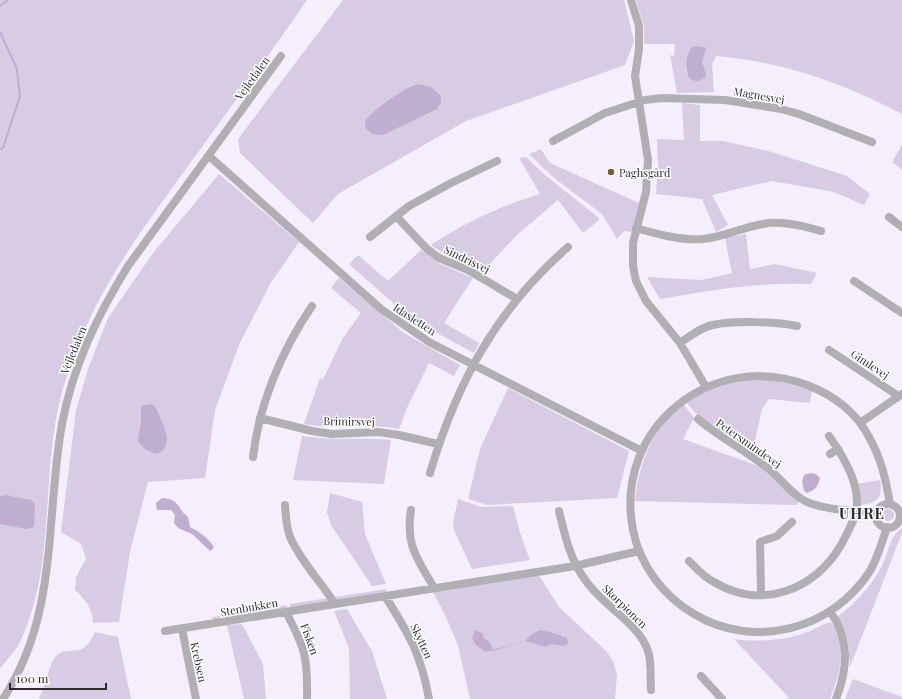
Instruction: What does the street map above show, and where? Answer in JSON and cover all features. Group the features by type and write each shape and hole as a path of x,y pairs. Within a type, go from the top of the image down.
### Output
{"street":[{"path":"631,0 639,26 639,49 635,76 648,160 648,177 636,228 632,255 636,281 646,301 680,343 706,387"},
{"name":"Vejledalen","path":"3,699 21,667 41,608 49,560 62,425 70,388 80,355 110,296 128,266 281,56"},
{"name":"Magnesvej","path":"553,141 605,113 638,102 662,98 725,100 781,109 799,114 872,142"},
{"name":"Idasletten","path":"209,156 381,309 429,342 642,451"},
{"path":"370,237 396,216 451,183 497,161"},
{"name":"Sindrisvej","path":"396,216 427,249 439,258 468,270 517,299"},
{"path":"889,217 902,227"},
{"path":"636,228 652,233 693,239 705,238 765,223 796,226 821,231"},
{"path":"430,473 438,444 450,412 473,365 496,326 540,273 568,247"},
{"path":"854,281 902,313"},
{"path":"253,457 260,418 281,363 298,329 312,306"},
{"path":"680,343 703,328 713,325 760,323 797,326"},
{"name":"Gimlevej","path":"829,350 900,396 860,424"},
{"path":"887,527 879,552 871,569 860,585 846,600 830,612 814,621 777,632 739,631 716,626 686,610 671,598 651,573 640,551 633,526 631,504 633,482 642,451 653,432 666,415 682,401 706,387 725,380 743,376 781,377 799,382 828,395 850,412 869,436 884,470 890,504"},
{"name":"Brimirsvej","path":"260,418 312,431 332,434 385,433 438,444"},
{"name":"Petersmindevej","path":"698,418 713,432 771,470 806,501 816,505 876,513"},
{"path":"688,561 704,576 715,583 730,590 751,594 784,592 801,585 827,566 844,539 856,510 854,486 849,467 829,436"},
{"path":"830,454 838,449"},
{"path":"890,504 897,508 901,516 894,525 887,527 878,521 876,513 881,506 890,504"},
{"path":"285,505 290,538 299,555 335,604"},
{"path":"411,510 409,528 415,557 434,588"},
{"path":"560,511 565,539 575,566"},
{"path":"761,594 760,542 777,536 792,522"},
{"name":"Stenbukken","path":"165,631 575,566 640,551"},
{"name":"Skorpionen","path":"575,566 602,601 637,632 644,641 650,662 651,690"},
{"name":"Skytten","path":"385,596 408,633 418,654 425,675 429,699"},
{"name":"Fisken","path":"286,612 305,653 308,670 307,699"},
{"path":"830,612 843,637 846,657 842,682 836,699"},
{"name":"Krebsen","path":"182,629 196,699"},
{"path":"701,676 722,699"}],"shaded area":[{"path":"0,0 307,0 121,262 100,298 82,336 70,366 56,419 52,447 46,532 38,588 30,616 20,642 0,669"},
{"path":"343,0 624,0 634,41 625,65 466,121 338,194 313,223 240,153 238,139"},
{"path":"636,0 902,0 902,114 858,93 812,76 765,63 716,56 712,64 714,92 677,93 670,55 674,56 675,44 644,44 644,26"},
{"path":"696,46 706,48 702,63 706,73 705,78 697,81 689,78 687,70 688,55 691,48"},
{"path":"419,84 431,87 441,96 441,102 437,109 383,135 373,134 366,129 365,121 369,116 390,99 406,89"},
{"path":"682,103 700,105 700,141 723,141 772,152 847,176 870,194 864,205 834,192 772,181 712,195 728,225 716,232 702,199 656,194 658,165 657,139 684,140"},
{"path":"902,145 902,170 892,162"},
{"path":"541,149 550,163 639,203 632,232 624,231 617,239 602,214 554,178 529,154"},
{"path":"526,157 545,175 599,218 599,220 583,233 558,200 518,234 482,272 447,256 431,245 484,215 540,194 519,158"},
{"path":"219,174 299,242 270,284 239,345 215,410 205,478 148,482 130,552 119,622 93,623 92,613 88,605 75,590 76,577 86,559 81,544 61,532 76,410 88,369 108,318 153,253"},
{"path":"746,234 750,269 775,264 817,273 811,284 753,285 660,299 647,277 702,280 732,273 725,238"},
{"path":"421,250 440,264 473,278 444,323 479,343 474,353 435,332 400,309 349,264 358,255 388,281"},
{"path":"339,278 404,333 460,365 454,376 429,363 407,408 399,429 387,427 316,426 304,424 320,378 323,379 343,338 361,313 331,288"},
{"path":"764,378 812,390 810,403 769,399 762,409 752,454 737,444 736,431 733,429 727,430 723,435 699,417 687,403 706,392 724,385"},
{"path":"508,388 629,451 617,498 487,505 468,499 480,449"},
{"path":"150,404 155,406 164,425 167,439 163,450 157,454 146,450 138,442 141,422 141,406"},
{"path":"684,405 694,418 683,439 761,467 799,501 797,505 635,501 640,473 655,435 663,424"},
{"path":"302,436 391,440 384,484 293,480"},
{"path":"810,473 816,474 820,478 813,491 807,493 804,491 802,482 804,475"},
{"path":"880,480 881,491 877,499 870,503 859,505 857,484"},
{"path":"330,493 362,502 365,534 386,584 372,586 331,525 327,512"},
{"path":"5,495 31,500 35,504 34,527 26,529 0,524 0,497"},
{"path":"162,498 175,502 188,517 190,527 204,536 212,544 214,547 212,550 210,551 192,534 178,528 174,523 175,515 171,510 157,510 156,503"},
{"path":"458,499 481,507 513,506 521,536 530,560 472,569 454,530 453,523"},
{"path":"890,509 893,510 893,520 886,521 883,520 882,513 883,510"},
{"path":"902,528 902,533 850,667 848,642 837,617 857,600 868,587 882,566 894,536"},
{"path":"538,574 559,607 606,651 613,661 617,675 615,699 470,699 458,645 433,592"},
{"path":"386,589 387,592 338,600 335,597"},
{"path":"328,598 329,601 290,608 290,604"},
{"path":"287,605 287,608 213,620 212,617"},
{"path":"347,609 372,651 387,699 350,699 349,648 334,611"},
{"path":"831,622 839,641 841,660 837,680 830,699 790,699 734,639 761,641 787,638 805,633"},
{"path":"242,624 263,664 266,699 244,699 227,625"},
{"path":"475,630 482,633 484,638 491,644 493,650 485,652 475,644 472,638"},
{"path":"540,630 567,638 568,643 564,646 551,644 546,647 525,641 531,635"},
{"path":"95,632 118,637 131,699 39,699 55,657 66,651 80,650 85,647"},
{"path":"525,641 493,651 493,650"},
{"path":"853,679 902,697 902,699 845,699"}],"waterway":[{"path":"0,6 8,0"},
{"path":"0,32 17,69 20,96 3,148 0,149"}],"place":[{"name":"Paghsgård","path":"611,172"}],"district":[{"name":"UHRE","path":"862,513"}]}
